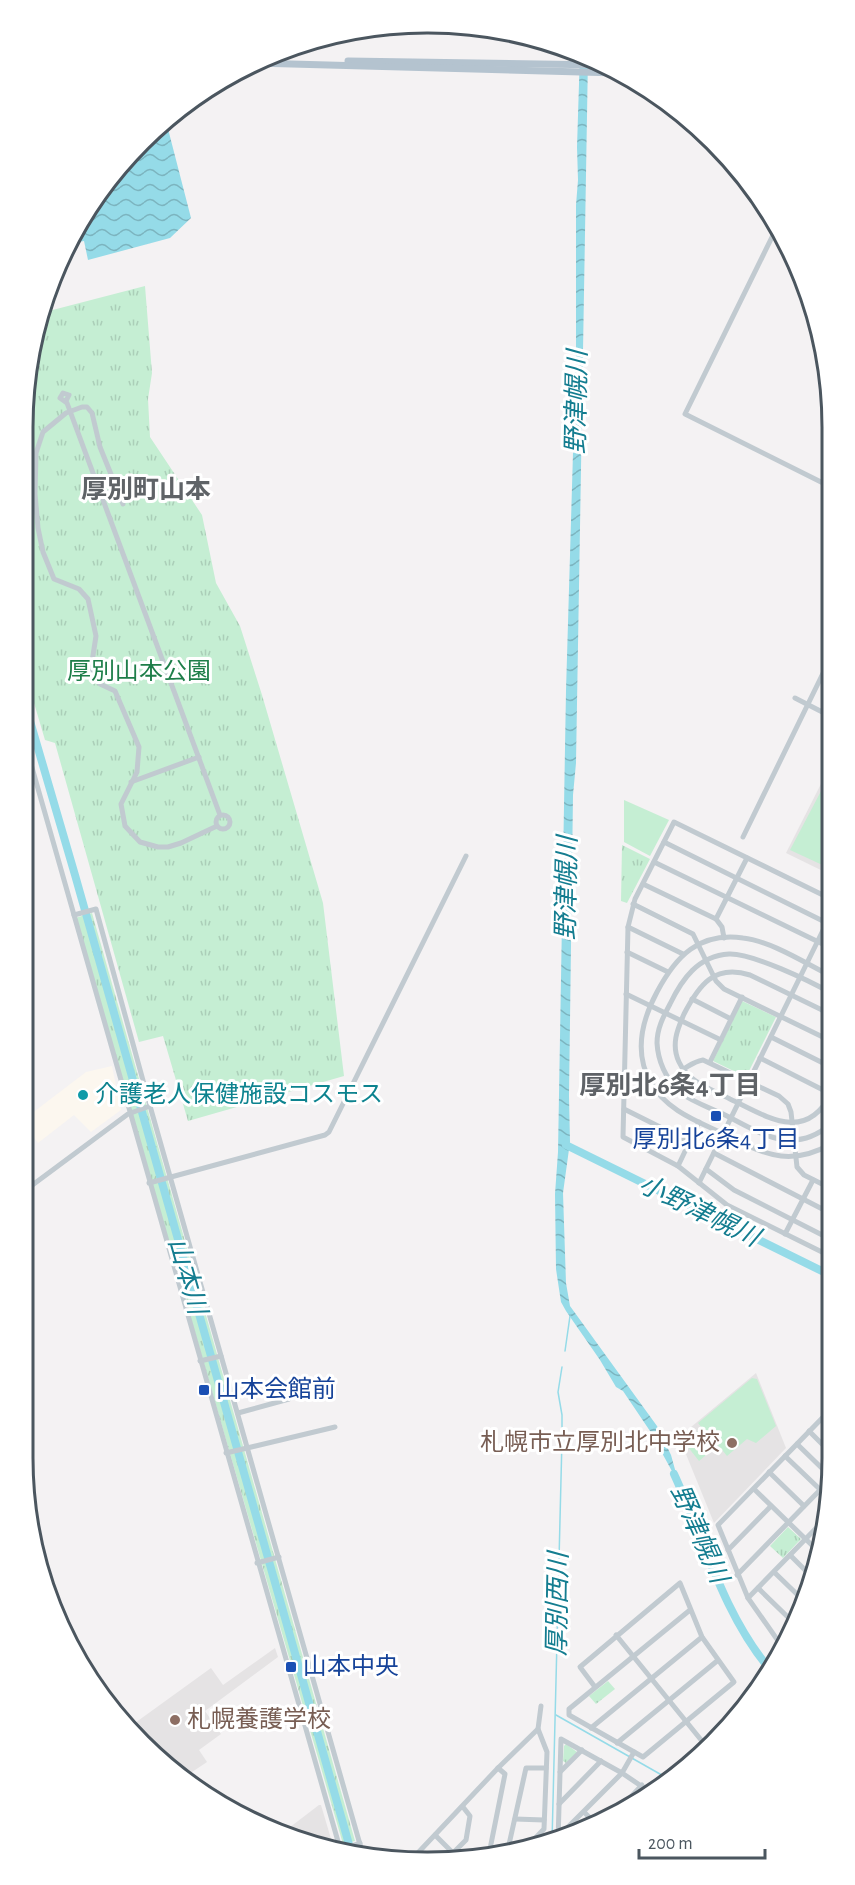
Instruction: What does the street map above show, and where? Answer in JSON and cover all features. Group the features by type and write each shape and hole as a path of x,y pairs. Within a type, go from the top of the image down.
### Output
{"main road":[{"path":"283,61 551,68 597,72"},
{"path":"551,68 585,66"}],"street":[{"path":"772,236 685,414 822,482"},
{"path":"66,401 220,815"},
{"path":"123,504 120,488 100,447 92,413 87,407 70,411 43,432 37,447 35,494 43,552 54,579 79,589 88,599 96,636 92,662 93,674 100,684 115,691 139,747 139,763 121,804 125,826 140,842 168,847 196,837 217,826 224,828 230,823 227,816 220,815"},
{"path":"101,495 120,488"},
{"path":"743,837 822,675"},
{"path":"795,698 822,712"},
{"path":"129,783 199,757"},
{"path":"33,774 128,1114 337,1841"},
{"path":"217,826 216,820 220,815"},
{"path":"822,895 674,822 633,904 628,927 623,1137 678,1166 727,1205 822,1252"},
{"path":"664,842 822,920"},
{"path":"149,1183 329,1132 466,856"},
{"path":"716,919 747,858"},
{"path":"654,862 822,944"},
{"path":"643,884 716,919 722,927 724,938"},
{"path":"633,904 693,934 718,985 822,1036"},
{"path":"74,915 94,910 358,1844"},
{"path":"628,927 683,954"},
{"path":"699,1183 822,934"},
{"path":"822,972 761,942 742,937 724,938 699,945 683,954 668,972 650,1005 642,1028 641,1054 644,1069 655,1089 673,1107 699,1122 768,1154 794,1156 822,1149"},
{"path":"627,952 668,972"},
{"path":"822,989 756,958 722,955 694,968 684,978 660,1023 657,1044 660,1061 668,1080 685,1096 774,1139 793,1140 809,1137 822,1129"},
{"path":"822,1012 744,973 726,972 714,976 703,984 692,999 676,1032 675,1045 677,1057 683,1069 698,1083 773,1120 791,1122 804,1120 822,1108"},
{"path":"626,994 721,1040"},
{"path":"710,1062 742,998"},
{"path":"692,999 731,1018"},
{"path":"771,1037 822,1062"},
{"path":"760,1058 822,1089"},
{"path":"624,1086 642,1093 655,1089 697,1061 710,1062 749,1081 785,1100 788,1104 794,1156 800,1172 822,1184"},
{"path":"33,1184 128,1114 149,1106"},
{"path":"624,1109 690,1142"},
{"path":"678,1166 699,1122"},
{"path":"714,1153 822,1209"},
{"path":"706,1169 734,1190 822,1235"},
{"path":"785,1234 813,1180"},
{"path":"200,1361 220,1356"},
{"path":"238,1413 289,1399"},
{"path":"777,1639 748,1598 718,1525 822,1418"},
{"path":"226,1453 335,1427"},
{"path":"809,1431 822,1444"},
{"path":"797,1444 822,1468"},
{"path":"737,1575 820,1490 785,1456"},
{"path":"769,1472 804,1506"},
{"path":"754,1489 812,1545"},
{"path":"728,1550 771,1506"},
{"path":"748,1598 814,1532"},
{"path":"790,1555 806,1570"},
{"path":"257,1563 277,1557"},
{"path":"774,1572 797,1594"},
{"path":"595,1687 580,1667 680,1583 702,1637 734,1682 643,1757 631,1756 616,1743 568,1715 569,1709 690,1610"},
{"path":"758,1588 788,1617"},
{"path":"616,1635 702,1740"},
{"path":"591,1728 702,1637"},
{"path":"616,1743 717,1661"},
{"path":"537,1837 544,1829 547,1752 538,1729 540,1706"},
{"path":"301,1718 321,1712"},
{"path":"419,1852 498,1767 538,1729"},
{"path":"558,1829 561,1739 645,1787"},
{"path":"560,1772 582,1750"},
{"path":"572,1824 622,1773 631,1756"},
{"path":"559,1804 601,1761"},
{"path":"490,1847 505,1774 498,1767"},
{"path":"509,1843 526,1767 546,1768"},
{"path":"634,1794 642,1785"},
{"path":"454,1851 466,1840 470,1816 463,1807"},
{"path":"584,1812 589,1817"},
{"path":"515,1819 544,1820"},
{"path":"435,1835 447,1851"}],"shaded area":[{"path":"822,782 822,871 786,853"},
{"path":"112,1066 121,1110 91,1132 74,1115 38,1143 33,1136 33,1112 86,1072"},
{"name":"札幌市立厚別北中学校","path":"756,1373 786,1448 714,1523 679,1437"},
{"name":"札幌養護学校","path":"275,1648 278,1657 205,1711 221,1734 199,1750 207,1762 191,1773 167,1754 136,1723 211,1668 223,1685"},
{"path":"321,1805 331,1840 325,1839 290,1827"}],"green space":[{"name":"厚別山本公園","path":"145,286 152,373 148,399 150,437 202,515 216,583 240,626 323,903 344,1076 188,1121 163,1036 139,1042 55,743 45,740 33,700 34,402 36,376 51,310"},
{"path":"822,789 822,865 790,850"},
{"path":"624,800 669,820 650,856 624,842"},
{"path":"622,845 650,859 627,903 621,901"},
{"path":"92,913 355,1841 343,1842 75,918"},
{"path":"742,1001 776,1017 746,1077 713,1061"},
{"path":"752,1378 757,1379 776,1426 756,1443 747,1439 727,1456 718,1445 699,1461 684,1442 702,1428 698,1423"},
{"path":"788,1527 801,1539 783,1558 770,1546"},
{"path":"608,1681 615,1689 596,1704 589,1696"},
{"path":"566,1744 577,1752 566,1763 563,1761"}],"water":[{"path":"580,64 588,68 576,763 573,795 570,1142 563,1193 566,1283 570,1306 657,1426 671,1455 679,1484 650,1431 623,1391 616,1387 566,1311 561,1302 556,1269 555,1194 558,1152 566,691 576,351"},
{"path":"168,130 191,218 170,238 88,260 84,241 80,242 99,208 131,167"}],"waterway":[{"name":"山本川","path":"33,731 349,1844"},
{"name":"小野津幌川","path":"566,1145 822,1271"},
{"name":"厚別西川","path":"565,1351 570,1316"},
{"name":"厚別西川","path":"552,1832 562,1439 562,1415 558,1392 562,1367"},
{"name":"野津幌川","path":"674,1474 726,1598 738,1622 765,1662"},
{"path":"556,1715 662,1775"}],"place":[{"name":"介護老人保健施設コスモス","path":"83,1095"},
{"name":"厚別北6条4丁目","path":"716,1116"},
{"name":"山本会館前","path":"204,1390"},
{"name":"札幌市立厚別北中学校","path":"732,1443"},
{"name":"山本中央","path":"291,1667"},
{"name":"札幌養護学校","path":"175,1720"}],"district":[{"name":"厚別町山本","path":"146,490"},
{"name":"厚別北6条4丁目","path":"670,1086"}]}
